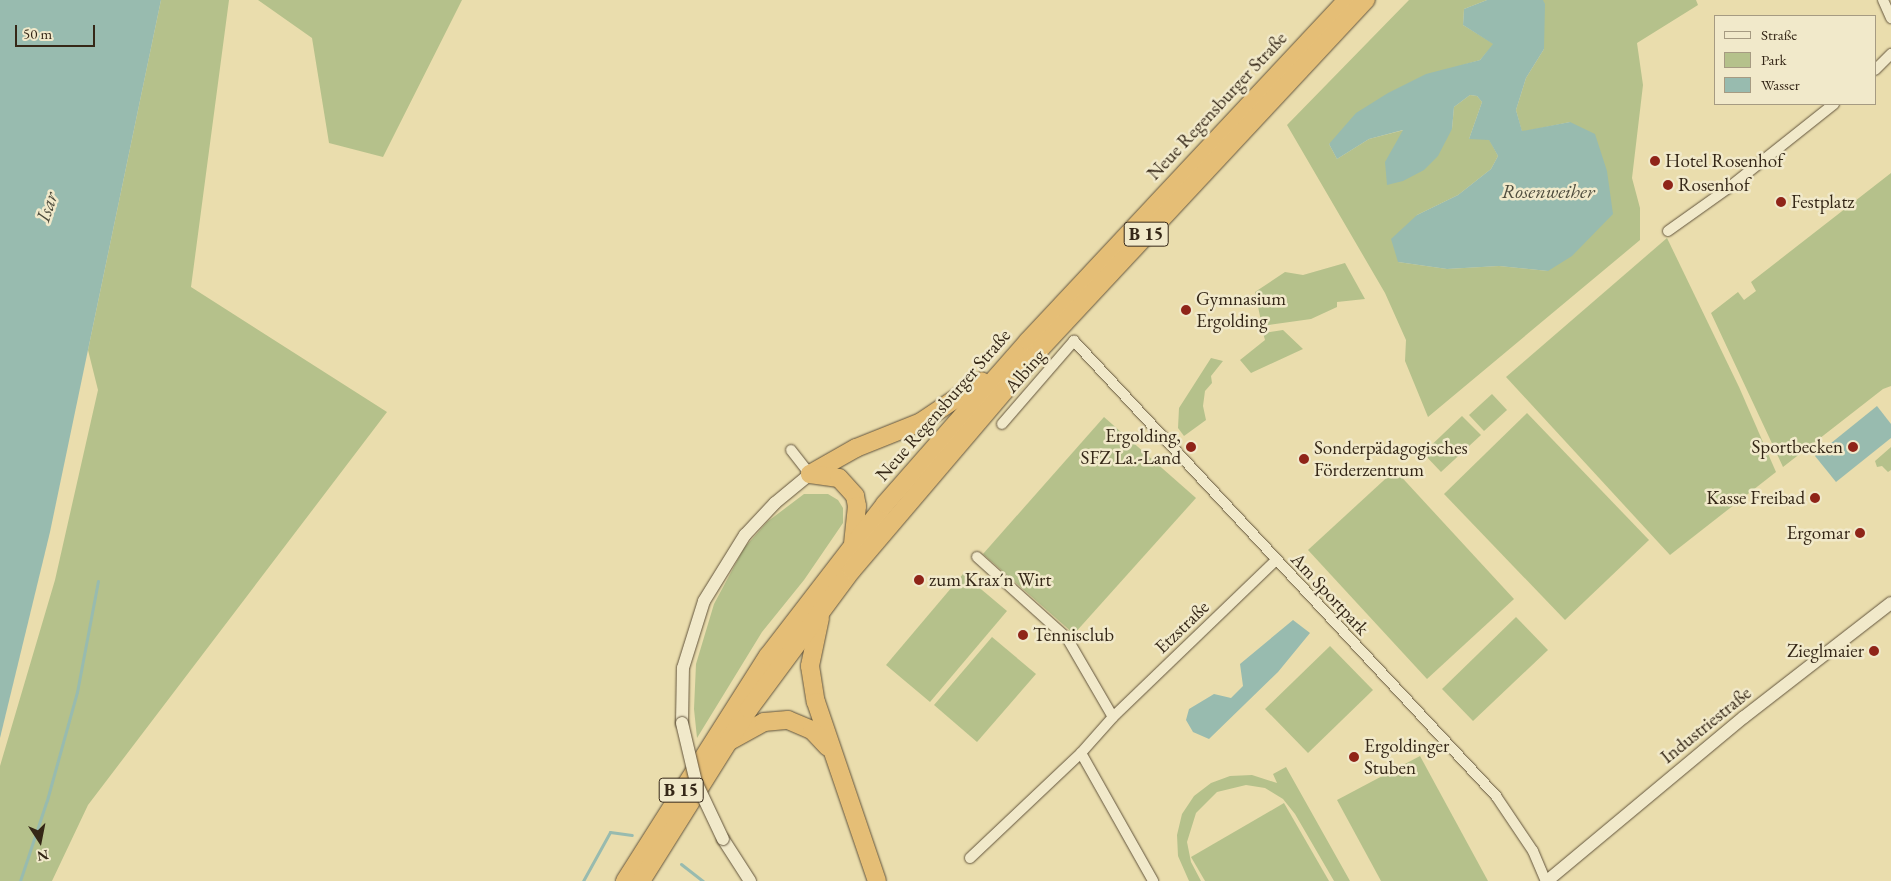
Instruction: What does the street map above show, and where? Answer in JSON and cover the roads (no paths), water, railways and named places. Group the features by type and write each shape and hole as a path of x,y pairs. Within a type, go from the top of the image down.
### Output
{"highway":[{"name":"Neue Regensburger Straße","path":"624,881 738,700 853,545 1007,364 1347,0"},
{"name":"B 15","path":"641,881 726,744 823,606 1040,349 1366,0"},
{"path":"810,474 856,448 921,422 1007,364"},
{"path":"810,474 839,478 855,496 857,506 853,545"},
{"path":"823,606 811,648 810,666 816,702 877,881"},
{"path":"726,744 764,722 788,720 812,730 833,753"}],"street":[{"path":"1882,0 1891,18"},
{"path":"1876,69 1891,54"},
{"path":"1668,231 1727,189 1833,105"},
{"name":"Albing","path":"1002,424 1074,341"},
{"name":"Am Sportpark","path":"1074,341 1275,561 1496,796 1532,851 1546,881"},
{"path":"750,881 723,839 696,782 682,723 684,668 708,593 744,535 775,503 810,474 791,450"},
{"path":"976,557 1067,638 1113,717"},
{"name":"Etzstraße","path":"970,858 1081,753 1113,717 1275,561"},
{"name":"Industriestraße","path":"1546,881 1744,717 1891,603"},
{"path":"1081,753 1153,881"}],"water":[{"name":"Isar","path":"0,0 161,0 50,532 0,738"},
{"name":"Rosenweiher","path":"1487,0 1543,0 1545,4 1544,49 1526,78 1516,110 1522,131 1570,122 1595,134 1607,171 1613,214 1572,256 1548,271 1499,266 1447,269 1398,262 1391,239 1417,215 1458,195 1491,169 1498,156 1489,140 1469,139 1482,102 1477,96 1470,95 1454,107 1452,129 1438,156 1424,170 1403,181 1387,185 1385,162 1403,130 1369,139 1337,159 1329,144 1356,113 1388,93 1426,74 1480,60 1493,44 1463,25 1464,9"},
{"name":"Sportbecken","path":"1877,406 1891,424 1891,438 1836,482 1815,456"},
{"path":"1293,620 1310,633 1278,672 1209,739 1193,732 1186,720 1189,709 1214,694 1231,698 1243,686 1240,664"}],"waterway":[{"path":"20,881 47,800 77,692 98,581"},
{"path":"583,881 610,832 632,835"},
{"path":"681,864 703,881"}],"place":[{"name":"Hotel Rosenhof","path":"1655,161"},
{"name":"Rosenhof","path":"1668,185"},
{"name":"Festplatz","path":"1781,202"},
{"name":"Gymnasium Ergolding","path":"1186,310"},
{"name":"Ergolding, SFZ La.-Land","path":"1191,447"},
{"name":"Sportbecken","path":"1853,447"},
{"name":"Sonderpädagogisches Förderzentrum","path":"1304,459"},
{"name":"Kasse Freibad","path":"1815,498"},
{"name":"Ergomar","path":"1860,533"},
{"name":"zum Krax´n Wirt","path":"919,580"},
{"name":"Tennisclub","path":"1023,635"},
{"name":"Zieglmaier","path":"1874,651"},
{"name":"Ergoldinger Stuben","path":"1354,757"}]}
